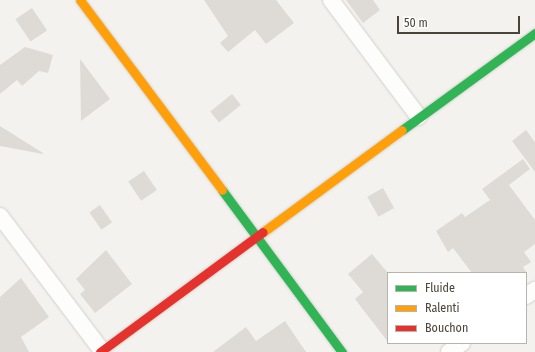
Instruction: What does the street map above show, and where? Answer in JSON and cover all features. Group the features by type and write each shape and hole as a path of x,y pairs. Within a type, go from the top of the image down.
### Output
{"street":[{"path":"80,0 342,352"},
{"path":"331,0 419,117"},
{"path":"0,216 101,351 255,235 535,33"},
{"path":"449,352 461,344"}],"building":[{"path":"204,0 276,0 294,23 266,44 255,30 228,52 220,43 228,36"},
{"path":"346,0 373,0 380,10 363,23"},
{"path":"32,8 47,30 31,42 15,19"},
{"path":"25,47 53,55 48,73 39,71 22,86 17,80 0,94 0,65"},
{"path":"80,59 110,99 81,121"},
{"path":"232,94 241,105 219,123 210,112"},
{"path":"0,126 43,153 43,154 0,146"},
{"path":"526,130 535,142 535,172 512,141"},
{"path":"523,159 530,169 509,185 535,220 535,244 524,252 531,262 523,267 526,272 471,272 453,248 448,252 436,231 462,213 465,217 490,200 482,189"},
{"path":"144,171 157,190 141,201 128,182"},
{"path":"383,188 394,208 378,217 367,197"},
{"path":"100,205 112,222 101,230 89,212"},
{"path":"106,250 132,284 95,313 80,294 85,290 76,279"},
{"path":"372,254 387,272 387,341 355,299 363,292 348,274"},
{"path":"21,278 49,317 21,337 29,352 0,352 0,297"},
{"path":"285,321 306,352 213,352 246,327 256,341"}],"traffic: fast":[{"path":"402,130 535,33"},
{"path":"222,190 342,352"}],"traffic: slow":[{"path":"80,0 222,190"},
{"path":"263,232 402,130"}],"traffic: jam":[{"path":"100,352 263,232"}]}
